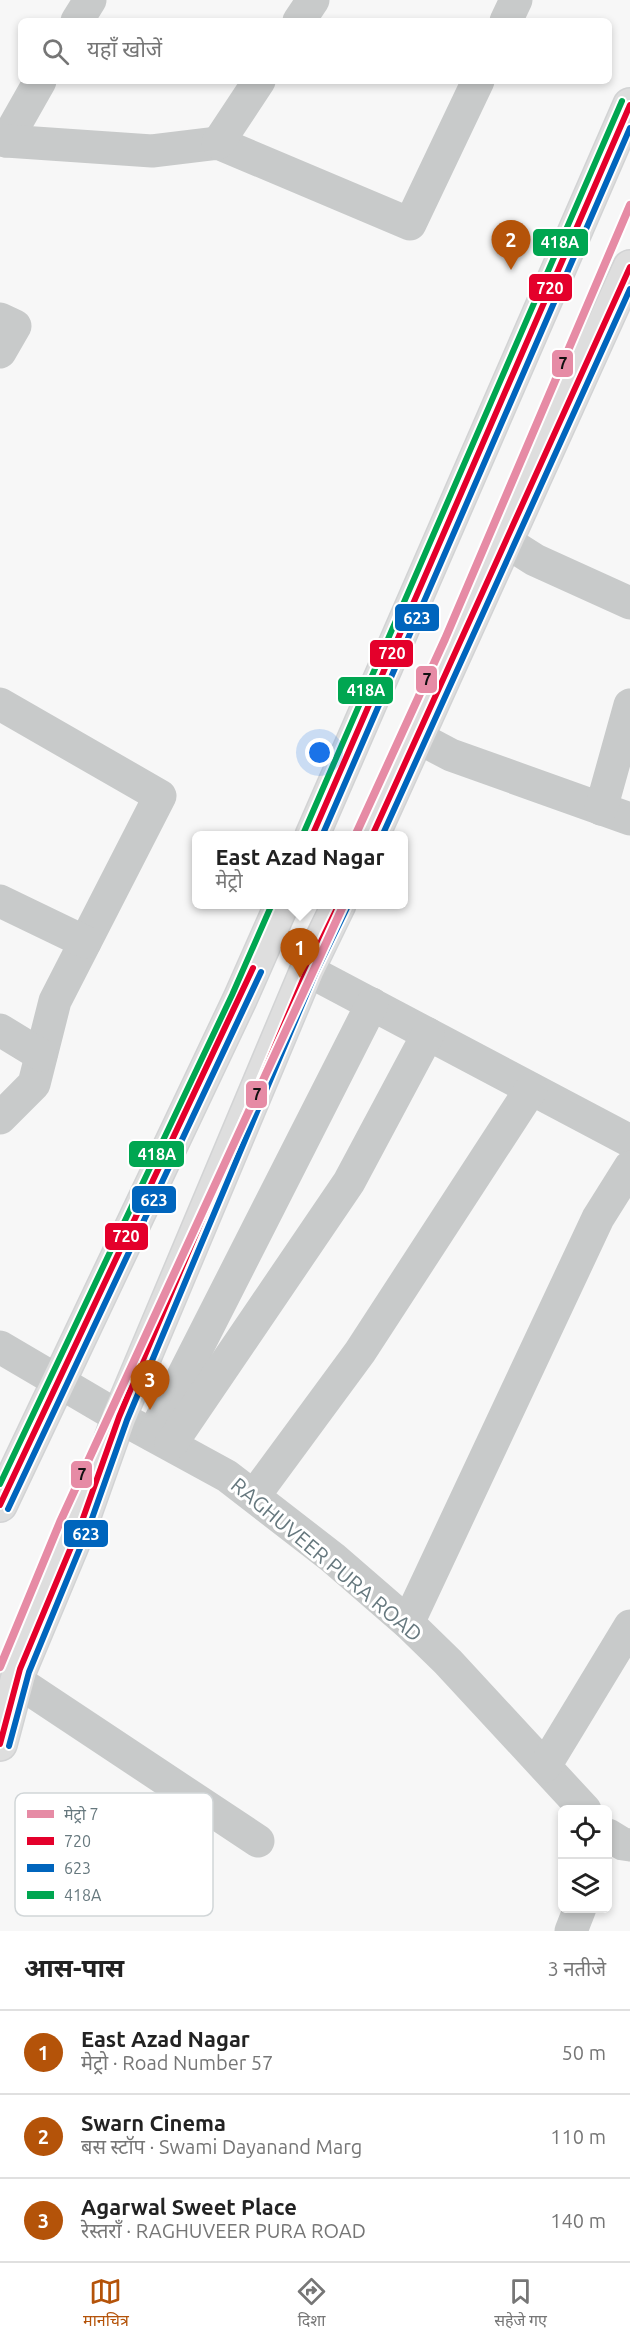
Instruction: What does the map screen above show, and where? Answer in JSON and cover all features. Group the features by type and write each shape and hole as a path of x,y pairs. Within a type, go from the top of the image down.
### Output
{"main road":[{"path":"314,831 630,105"},
{"path":"374,831 630,267"},
{"path":"0,1505 240,999 280,909"},
{"path":"0,1744 17,1681 82,1521 118,1418 307,970 337,909"}],"street":[{"path":"79,18 90,0"},
{"path":"301,18 313,0"},
{"path":"507,18 516,0"},
{"path":"38,84 3,140 152,151 218,143 410,224 477,84"},
{"path":"218,143 257,84"},
{"path":"0,319 15,326 0,352"},
{"path":"505,541 535,560 630,603"},
{"path":"0,704 160,796 55,1001 34,1084 0,1118"},
{"path":"417,737 451,755 615,814 630,705"},
{"path":"0,901 85,942"},
{"path":"307,970 630,1141"},
{"path":"162,1439 372,1004"},
{"path":"0,1030 41,1055"},
{"path":"162,1439 349,1182 428,1034"},
{"path":"254,1496 360,1352 531,1089"},
{"path":"408,1623 598,1218 630,1167"},
{"name":"RAGHUVEER PURA ROAD","path":"3,1349 118,1418 162,1439 227,1476 333,1558 408,1623 448,1662 581,1805"},
{"path":"545,1766 630,1626"},
{"path":"17,1681 186,1793"},
{"path":"213,1811 258,1841"},
{"path":"571,1931 578,1913"}],"metro line":[{"name":"7","path":"357,831 445,639 630,205"},
{"name":"7","path":"0,1667 60,1522 342,909"}],"transit line":[{"name":"418A","path":"304,831 622,101"},
{"name":"720","path":"314,831 630,105"},
{"name":"623","path":"324,831 630,128"},
{"name":"720","path":"374,831 630,267"},
{"name":"623","path":"384,831 630,289"},
{"name":"418A","path":"0,1484 232,995 270,909"},
{"name":"720","path":"0,1744 20,1669 82,1521 119,1417 307,970 337,909"},
{"name":"623","path":"9,1746 29,1672 90,1524 127,1420 315,974 347,909"},
{"name":"720","path":"0,1505 253,968"},
{"name":"623","path":"8,1509 261,972"}],"place":[{"name":"Swarn Cinema","path":"511,270"},
{"name":"East Azad Nagar","path":"300,978"},
{"name":"Agarwal Sweet Place","path":"150,1410"}]}
